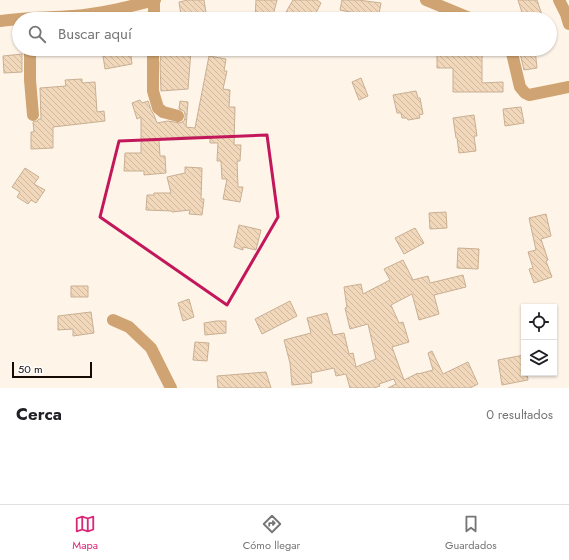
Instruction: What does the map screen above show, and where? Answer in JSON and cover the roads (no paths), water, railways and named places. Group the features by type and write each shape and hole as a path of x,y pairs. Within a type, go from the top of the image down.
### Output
{"street":[{"path":"100,12 154,0 154,12"},
{"path":"426,0 455,12"},
{"path":"559,0 569,24"},
{"path":"0,20 12,19"},
{"path":"30,56 30,80 33,115"},
{"path":"154,56 153,91 158,108 163,112 178,116"},
{"path":"513,56 520,87 525,93 529,95 569,87"},
{"path":"113,320 128,327 151,348 171,388"}]}
